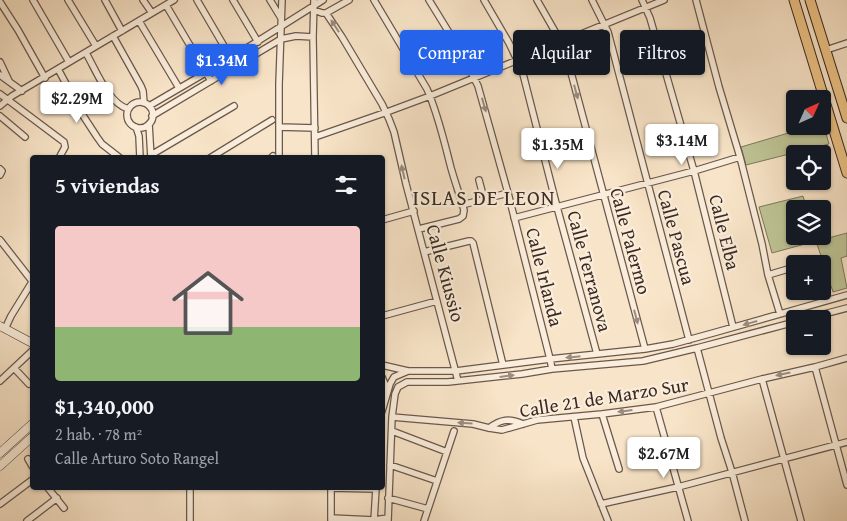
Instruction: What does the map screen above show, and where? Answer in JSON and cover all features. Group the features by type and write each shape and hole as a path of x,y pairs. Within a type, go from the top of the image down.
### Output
{"main road":[{"path":"794,0 847,173"},
{"path":"810,0 844,99 847,118"}],"street":[{"path":"34,0 69,62"},
{"path":"68,0 96,46"},
{"path":"104,0 122,31"},
{"path":"143,0 152,13"},
{"path":"0,106 69,62 174,0"},
{"path":"197,0 231,58"},
{"path":"233,0 258,42"},
{"path":"270,0 281,19"},
{"path":"274,155 279,127 282,0"},
{"path":"140,155 139,136 136,127 127,118 128,109 133,103 141,102 147,104 179,88 258,42 323,0"},
{"path":"314,5 322,13 326,13 349,0"},
{"path":"374,0 427,88 440,123 464,213 462,218 419,229"},
{"name":"Calle Irlanda","path":"429,0 461,52 475,79 482,98 552,369"},
{"name":"Calle Terranova","path":"484,0 513,51"},
{"name":"Calle Palermo","path":"537,0 554,30"},
{"name":"Calle Pascua","path":"592,0 608,32 689,340"},
{"name":"Calle Elba","path":"642,0 694,171 733,328"},
{"path":"592,30 664,0"},
{"path":"696,0 740,157 768,275 780,314"},
{"path":"0,2 45,78"},
{"path":"166,5 211,81"},
{"path":"314,5 316,155"},
{"name":"Calle Kiussio","path":"326,13 387,112 394,132 458,381"},
{"path":"139,21 179,88"},
{"path":"113,36 141,86 147,104 152,110 149,124 151,155"},
{"path":"152,116 281,39 296,36 313,37"},
{"path":"826,50 847,43"},
{"path":"86,52 112,97 119,105 128,109"},
{"path":"0,62 10,82"},
{"path":"315,137 430,96 513,62"},
{"path":"58,69 97,137 102,144 116,155"},
{"path":"0,75 22,91"},
{"name":"Calle Terranova","path":"523,75 597,354"},
{"name":"Calle Palermo","path":"572,75 644,349"},
{"path":"0,94 66,144 61,155"},
{"path":"153,155 234,106"},
{"path":"0,116 25,137"},
{"path":"215,155 272,120"},
{"path":"136,127 149,124"},
{"path":"279,127 315,128"},
{"path":"514,218 694,171 740,157"},
{"path":"0,169 2,171 0,175"},
{"path":"479,180 484,200"},
{"path":"462,204 508,193"},
{"path":"385,219 414,211"},
{"path":"0,240 30,279"},
{"path":"424,252 471,241 503,365"},
{"path":"768,275 786,270"},
{"path":"30,285 2,328 30,342"},
{"path":"385,366 408,371 456,371 644,349 689,340 847,295"},
{"path":"385,315 437,301"},
{"path":"831,312 847,308"},
{"path":"331,490 331,519 388,519 392,418 395,394 398,387 407,382 458,381 552,369 643,361 786,324"},
{"path":"697,348 744,521"},
{"path":"0,381 30,353"},
{"name":"Calle 21 de Marzo Sur","path":"392,418 473,424 502,430 537,420 656,407 762,379 815,368 847,358"},
{"path":"14,368 29,384"},
{"path":"815,368 847,485"},
{"path":"385,398 387,389 394,377 408,371"},
{"path":"762,379 801,521"},
{"path":"385,384 387,389"},
{"path":"656,407 688,521"},
{"path":"602,414 619,470"},
{"path":"574,417 583,458 608,521"},
{"path":"512,420 512,427"},
{"path":"489,428 497,422 512,420 523,424"},
{"path":"0,453 30,426"},
{"path":"392,431 447,452"},
{"path":"424,521 454,431"},
{"path":"1,463 30,438"},
{"path":"601,504 678,487 847,442"},
{"path":"28,459 30,462"},
{"path":"390,465 437,481"},
{"path":"0,504 30,482"},
{"path":"50,490 64,508"},
{"path":"190,490 190,521"},
{"path":"374,520 376,490"},
{"path":"27,521 57,498"},
{"path":"388,498 428,509"}],"green space":[{"path":"786,134 826,135 829,144 786,145 786,155 746,165 741,147"},
{"path":"803,196 804,200 787,200"},
{"path":"786,200 786,245 801,245 772,253 759,207"},
{"path":"847,233 847,256 841,258 847,288 833,292 831,286 831,255 821,255 817,245 831,245 831,237"}],"district":[{"name":"ISLAS DE LEON","path":"484,197"}]}
